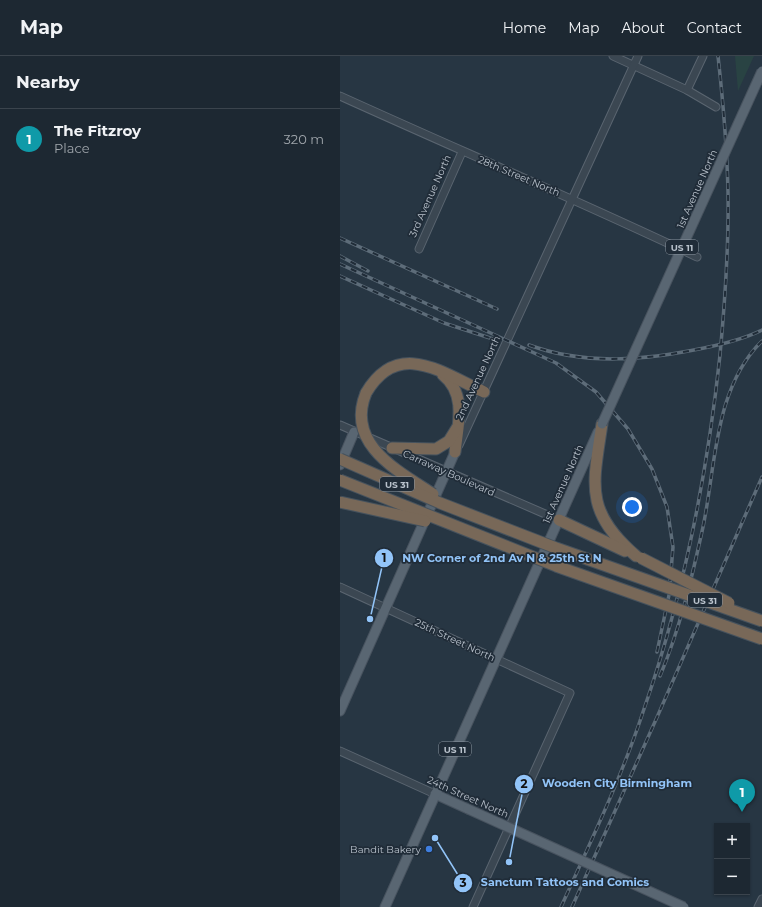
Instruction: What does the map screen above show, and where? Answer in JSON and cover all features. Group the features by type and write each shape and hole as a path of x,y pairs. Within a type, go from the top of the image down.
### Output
{"highway":[{"path":"454,508 391,466 374,448 362,426 360,411 366,393 374,379 385,370 399,363 419,363 484,392"},
{"path":"437,370 448,379 457,391 460,402 455,452"},
{"path":"602,424 594,451 595,490 601,514 612,533 638,557"},
{"path":"392,448 436,449 449,441 457,428"},
{"name":"US 31","path":"340,459 454,508 556,548 762,620"},
{"name":"US 31","path":"340,480 563,569 762,639"},
{"path":"340,502 379,509 463,530"},
{"path":"559,520 638,557 762,620"}],"main road":[{"name":"1st Avenue North","path":"602,424 762,71"},
{"path":"340,465 354,432"},
{"name":"1st Avenue North","path":"385,907 559,520 594,451"},
{"name":"2nd Avenue North","path":"340,711 387,609 455,452"},
{"name":"24th Street North","path":"435,794 684,907"}],"street":[{"path":"612,56 688,90 716,107"},
{"name":"2nd Avenue North","path":"455,452 638,56"},
{"path":"688,90 703,56"},
{"name":"28th Street North","path":"340,96 462,152 573,199 697,257"},
{"name":"3rd Avenue North","path":"419,248 462,152"},
{"name":"Carraway Boulevard","path":"340,425 559,520"},
{"name":"25th Street North","path":"340,587 570,693 472,907"},
{"name":"24th Street North","path":"340,751 435,794"},
{"path":"758,907 762,899"}],"green space":[{"path":"735,56 754,56 738,91"}],"railway":[{"path":"561,907 615,786 643,712 670,625 692,536 715,401 725,294 728,192 727,158 718,56"},
{"path":"340,238 497,309"},
{"path":"340,256 368,271"},
{"path":"340,264 556,363 596,392 628,429 652,469 667,507 673,547 669,595 657,652"},
{"path":"340,276 444,323 493,339"},
{"path":"529,345 551,352 572,356 616,359 638,358 660,356 726,343 741,339 762,330"},
{"path":"660,676 674,640 685,603 703,527 719,428 726,404 734,381 746,360 762,341"},
{"path":"572,907 762,477"}],"place":[{"name":"NW Corner of 2nd Av N & 25th St N","path":"370,619"},
{"name":"The Fitzroy","path":"742,812"},
{"name":"Sanctum Tattoos and Comics","path":"435,838"},
{"name":"Bandit Bakery","path":"429,849"},
{"name":"Wooden City Birmingham","path":"509,862"}]}
